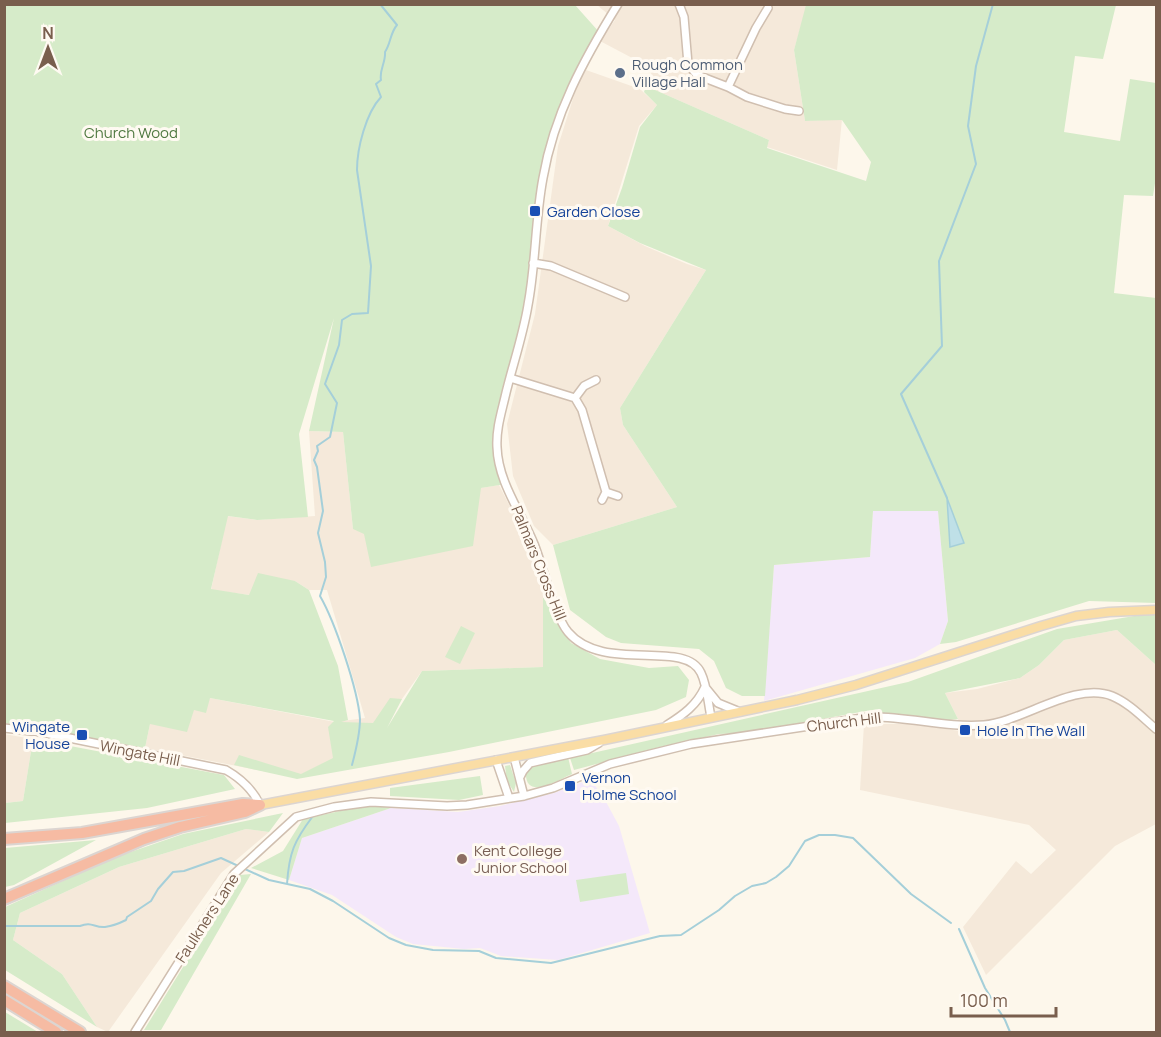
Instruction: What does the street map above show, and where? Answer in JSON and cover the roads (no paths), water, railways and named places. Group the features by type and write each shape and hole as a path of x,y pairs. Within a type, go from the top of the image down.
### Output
{"highway":[{"path":"4,839 82,833 243,804 260,805"},
{"path":"4,899 144,839 180,827 245,812 260,805"},
{"path":"4,986 80,1032"},
{"path":"4,1000 56,1032"}],"main road":[{"path":"260,805 604,740 856,685 1076,616 1156,610"}],"street":[{"name":"Palmars Cross Hill","path":"618,4 594,42 575,79 554,134 543,178 528,303 498,425 497,443 501,470 533,543 558,613 567,631 578,642 594,650 620,655 686,658 696,665 701,673 711,717"},
{"path":"679,4 684,17 687,55 691,69 697,75 747,97 799,111"},
{"path":"728,87 768,8"},
{"path":"533,263 551,266 625,297"},
{"path":"510,378 575,398 582,410 606,492 602,500"},
{"path":"575,398 584,386 596,380"},
{"path":"606,492 618,496"},
{"path":"665,727 688,710 701,696 705,687 718,703 740,711"},
{"name":"Church Hill","path":"524,796 553,788 610,764 691,744 869,717 900,717 974,725 989,724 1015,718 1069,697 1102,693 1124,702 1156,729"},
{"name":"Wingate Hill","path":"4,728 40,732 226,770 252,792 260,805"},
{"path":"520,777 522,771 530,763 587,750 604,740"},
{"path":"514,757 524,796"},
{"path":"496,760 509,798"},
{"name":"Faulkners Lane","path":"135,1032 204,919 238,870 296,817 310,812 371,802 447,806 524,796"}],"water":[{"path":"947,498 964,543 950,547"}],"waterway":[{"path":"352,765 359,737 360,719 345,656 320,596 326,577 318,533 323,511 314,460 318,451 317,446 330,437 337,403 325,384 339,345 342,320 352,314 368,313 371,266 357,161 367,121 381,97 376,84 381,80 385,52 397,25 380,4"},
{"path":"947,498 901,394 942,346 939,261 976,164 968,126 976,66 993,4"},
{"path":"287,884 289,864 294,848 313,816"},
{"path":"4,926 80,926 87,924 105,927 113,925 126,920 151,901 173,872 184,871 221,858 269,880 310,889 333,901 389,938 406,945 433,950 479,951 496,958 551,963 660,936 681,935 719,910 735,896 752,886 766,883 776,877 789,866 805,841 819,835 853,838 911,894 951,923"},
{"path":"959,929 985,988 1010,1032"}],"place":[{"name":"Rough Common Village Hall","path":"620,73"},
{"name":"Garden Close","path":"535,211"},
{"name":"Hole In The Wall","path":"965,730"},
{"name":"Wingate House","path":"82,735"},
{"name":"Vernon Holme School","path":"570,786"},
{"name":"Kent College Junior School","path":"462,859"}],"park label":[{"name":"Church Wood","path":"131,132"}]}
